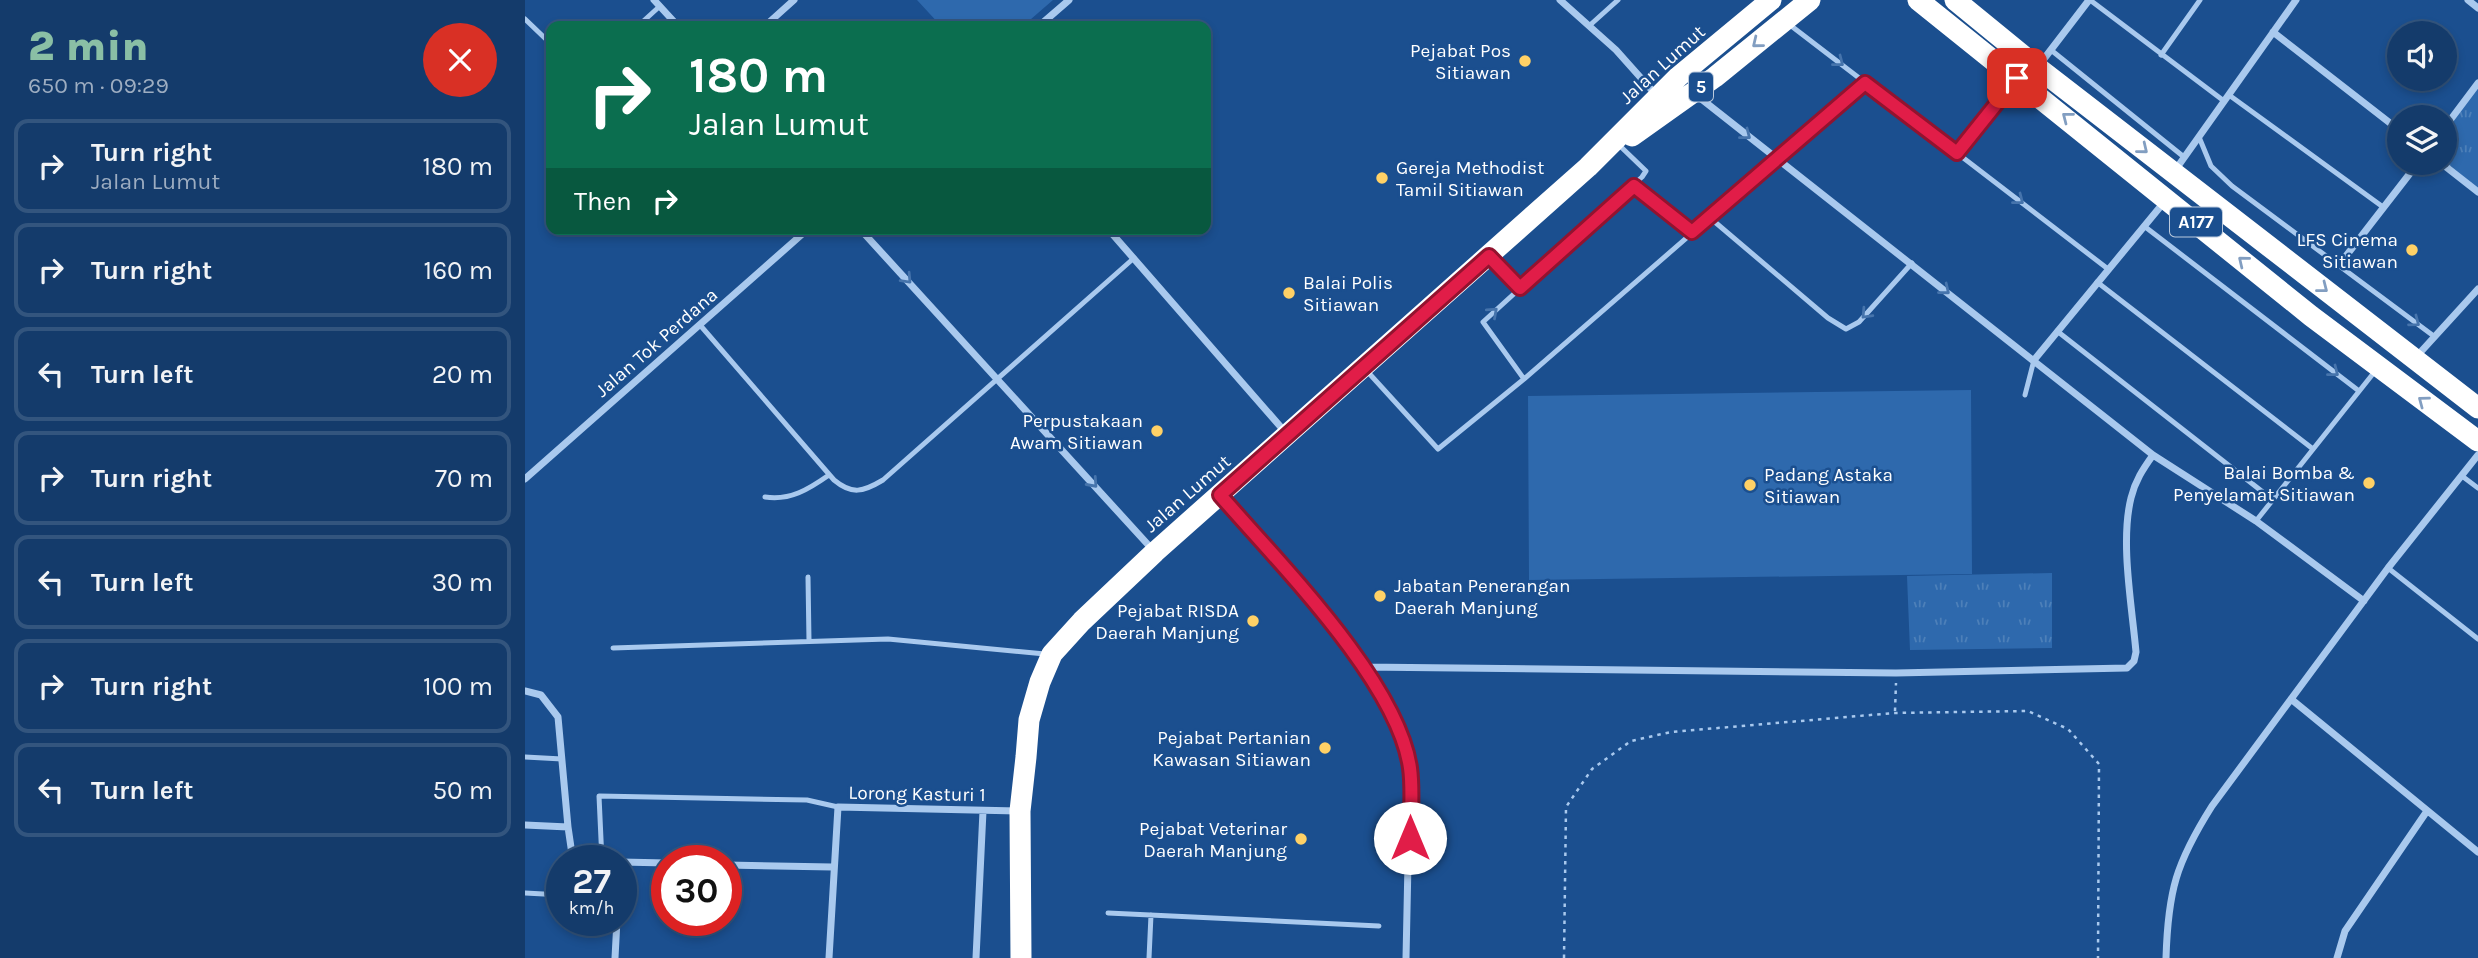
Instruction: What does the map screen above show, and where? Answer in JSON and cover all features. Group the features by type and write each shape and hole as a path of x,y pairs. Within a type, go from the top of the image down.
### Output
{"highway":[{"name":"Jalan Lumut","path":"1021,958 1020,811 1030,720 1040,682 1052,654 1082,621 1155,552 1289,436 1588,167 1657,96 1771,0"},
{"name":"Jalan Lumut","path":"1588,167 1693,93 1810,0"},
{"name":"A177","path":"1918,0 2311,316 2478,441"},
{"name":"A177","path":"1955,0 2037,67 2179,165 2414,359 2478,408"}],"street":[{"path":"771,21 794,0"},
{"path":"1045,21 1069,0"},
{"path":"1560,0 1657,96"},
{"path":"2037,67 2090,0"},
{"path":"2179,165 2296,0"},
{"path":"2468,0 2478,8"},
{"path":"657,3 673,21"},
{"path":"2273,32 2387,121"},
{"path":"2457,111 2478,83"},
{"path":"1693,93 2153,455 2256,521 2364,601"},
{"path":"2339,265 2408,175"},
{"path":"2456,175 2478,192"},
{"path":"2034,360 2167,198"},
{"name":"Jalan Tok Perdana","path":"525,479 801,235"},
{"path":"866,235 999,378 1155,552"},
{"path":"1113,235 1289,436"},
{"path":"2414,359 2478,289"},
{"path":"1363,667 1896,673 2127,668 2134,661 2136,652 2128,545 2130,501 2137,478 2153,455"},
{"path":"2166,958 2175,872 2188,843 2388,568 2478,455"},
{"path":"1220,495 1339,634 1383,696 1398,730 1410,768 1406,958"},
{"path":"525,691 541,695 558,717 571,845"},
{"path":"2291,699 2478,852"},
{"name":"Lorong Kasturi 1","path":"829,958 832,867 838,807 1020,811"},
{"path":"977,958 983,811"},
{"path":"2337,958 2345,931 2427,811"},
{"path":"525,825 568,827"},
{"path":"742,864 832,867"},
{"path":"615,958 616,936"}],"lane":[{"path":"1589,26 1618,0"},
{"path":"2090,0 2161,55 2383,207"},
{"path":"2161,55 2200,0"},
{"path":"642,21 657,3"},
{"path":"525,19 546,39"},
{"path":"1784,20 2108,268"},
{"path":"2051,50 2179,165"},
{"path":"1957,153 2017,78"},
{"path":"1364,368 1438,449 1524,379 1865,83"},
{"path":"2199,137 2211,166 2232,186 2435,337"},
{"path":"1524,379 1483,322 1634,186 1646,171 1619,145"},
{"path":"1634,186 1692,232"},
{"path":"1709,217 1828,318 1846,329 1859,322 1912,263"},
{"path":"2144,226 2359,391"},
{"path":"1489,256 1520,288"},
{"path":"700,325 829,475 847,491 865,491 999,378 1134,258"},
{"path":"2097,282 2313,449"},
{"path":"2057,331 2273,500"},
{"path":"2025,395 2034,360"},
{"path":"2256,521 2379,367"},
{"path":"765,497 776,499 800,493 829,475"},
{"path":"2462,476 2478,488"},
{"path":"2388,568 2478,639"},
{"path":"808,577 809,641"},
{"path":"613,648 888,639 1052,654"},
{"path":"525,757 562,759"},
{"path":"602,845 599,796 807,800 838,807"},
{"path":"525,893 546,894"},
{"path":"1108,913 1379,926"},
{"path":"1149,958 1151,915"}],"path":[{"path":"1895,713 1896,673"},
{"path":"1564,958 1566,807 1592,769 1631,741 1671,732 1895,713 2028,711 2068,729 2099,764 2098,958"}],"green space":[{"path":"917,0 1053,0 1029,21 936,21"},
{"path":"2478,83 2478,192 2457,174 2457,111"},
{"name":"Padang Astaka Sitiawan","path":"1971,390 1972,574 1529,580 1528,396"},
{"path":"2052,573 2052,648 1910,650 1907,576"}],"place":[{"name":"Pejabat Pos Sitiawan","path":"1525,61"},
{"name":"Gereja Methodist Tamil Sitiawan","path":"1382,178"},
{"name":"LFS Cinema Sitiawan","path":"2412,250"},
{"name":"Balai Polis Sitiawan","path":"1289,293"},
{"name":"Perpustakaan Awam Sitiawan","path":"1157,431"},
{"name":"Balai Bomba & Penyelamat Sitiawan","path":"2369,483"},
{"name":"Padang Astaka Sitiawan","path":"1750,485"},
{"name":"Jabatan Penerangan Daerah Manjung","path":"1380,596"},
{"name":"Pejabat RISDA Daerah Manjung","path":"1253,621"},
{"name":"Pejabat Pertanian Kawasan Sitiawan","path":"1325,748"},
{"name":"Pejabat Veterinar Daerah Manjung","path":"1301,839"}],"route":[{"path":"1410,838 1410,768 1398,730 1383,696 1339,634 1220,495 1489,256 1520,288 1634,186 1692,232 1865,83 1957,153 2017,78"}]}
